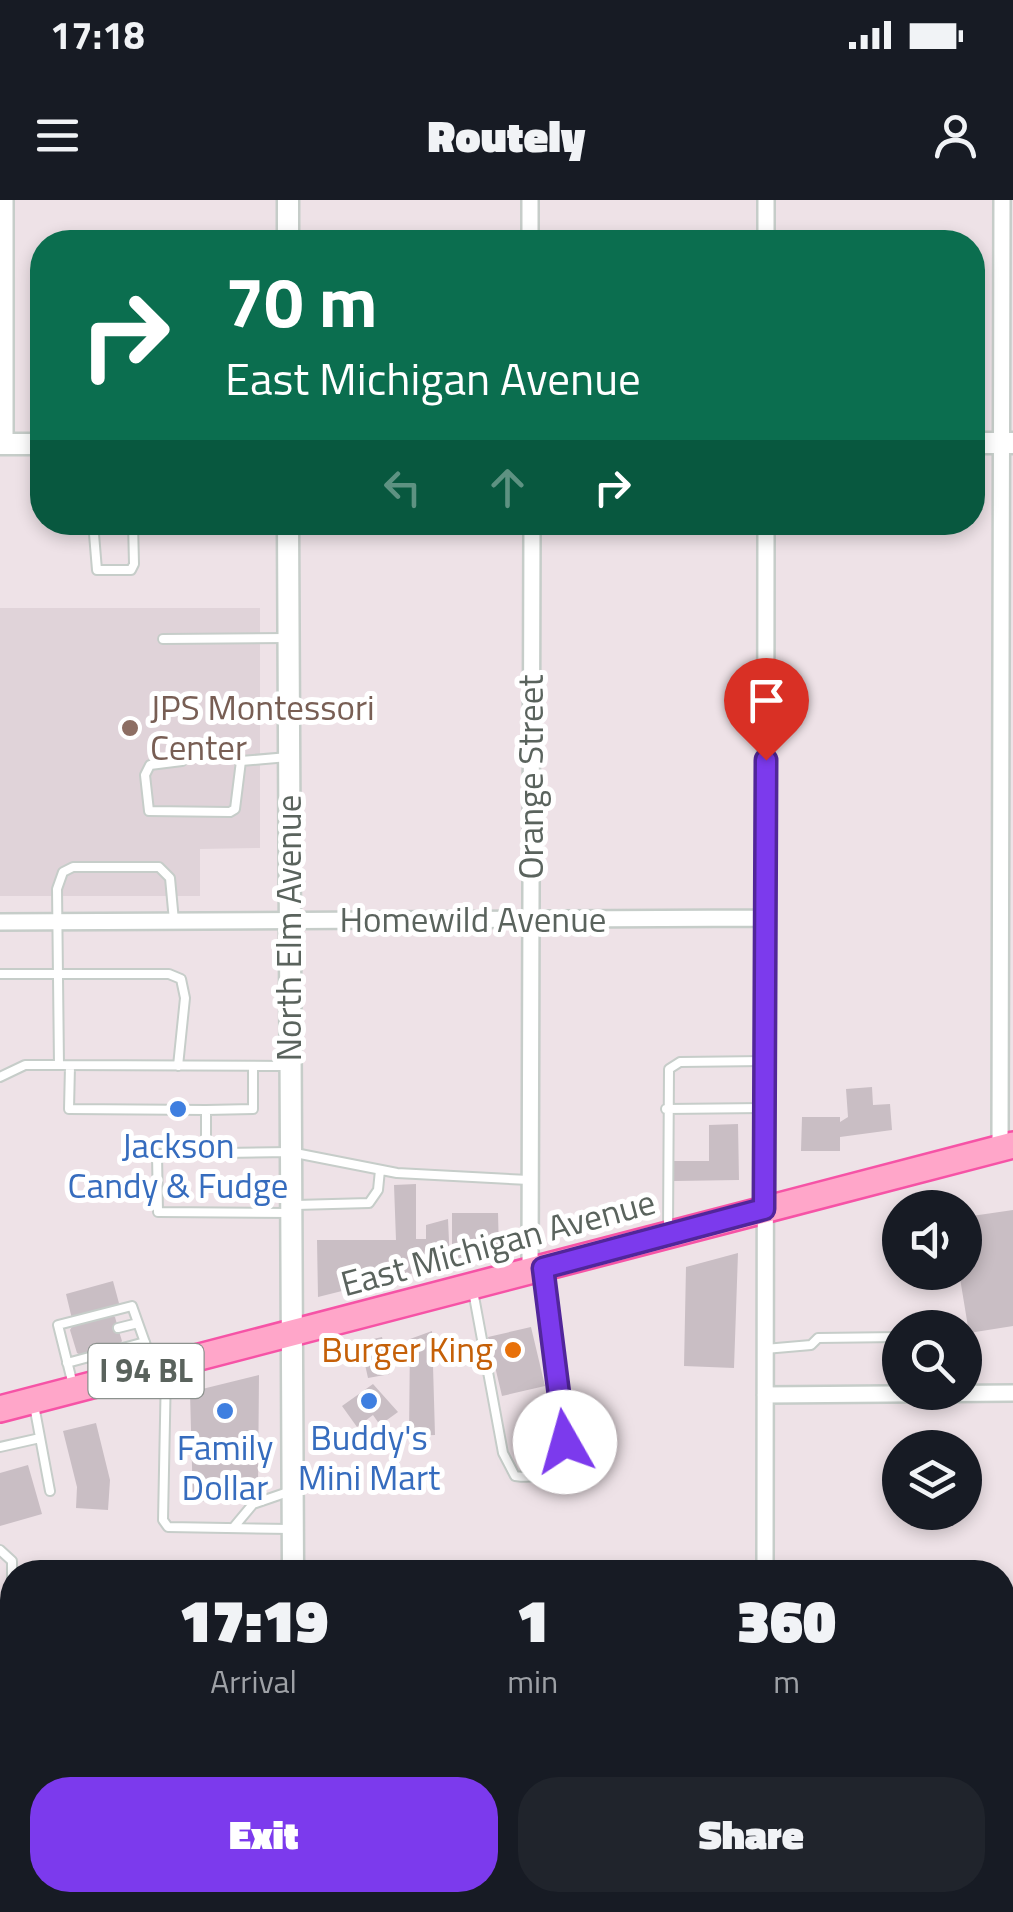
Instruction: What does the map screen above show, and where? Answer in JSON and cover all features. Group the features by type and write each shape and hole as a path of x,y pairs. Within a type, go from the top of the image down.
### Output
{"main road":[{"name":"East Michigan Avenue","path":"0,1409 1007,1146"}],"street":[{"path":"4,200 3,444 30,444"},
{"path":"288,200 288,230"},
{"path":"530,200 530,230"},
{"path":"766,200 766,230"},
{"path":"1002,200 1008,443 1007,1146"},
{"name":"North Elm Avenue","path":"288,535 292,1560"},
{"name":"Orange Street","path":"532,535 530,1180 536,1269"},
{"path":"764,1560 766,535"},
{"name":"Homewild Avenue","path":"0,922 766,918"},
{"path":"765,1394 882,1393"},
{"path":"982,1393 1013,1393"}],"lane":[{"path":"94,535 97,570 105,573 131,570 133,535"},
{"path":"163,639 288,638"},
{"path":"182,761 150,765 145,775 149,810 230,812 235,808 241,761 288,757"},
{"path":"59,1065 56,888 63,872 72,867 149,866 170,878 174,921"},
{"path":"0,974 169,974 181,979 185,998 178,1066"},
{"path":"668,1235 666,1074 672,1064 765,1060"},
{"path":"0,1077 25,1064 290,1066"},
{"path":"70,1066 69,1110 253,1109 253,1066"},
{"path":"666,1109 765,1108"},
{"path":"206,1110 206,1153"},
{"path":"380,1170 378,1190 369,1204 158,1212 157,1154 290,1152 380,1170 530,1180"},
{"path":"472,1286 504,1454 514,1476 530,1478 552,1472 562,1460 565,1442 536,1269"},
{"path":"74,1390 58,1325 132,1306 144,1342 160,1368 162,1520 168,1527 292,1530"},
{"path":"118,1328 138,1323"},
{"path":"765,1350 811,1345 818,1338 882,1337"},
{"path":"62,1343 73,1340"},
{"path":"67,1363 144,1342"},
{"path":"33,1400 50,1491"},
{"path":"0,1447 40,1438"},
{"path":"233,1528 253,1504 292,1491"}],"shaded area":[{"name":"JPS Montessori Center","path":"0,608 260,608 260,848 200,849 200,896 0,896"}],"building":[{"path":"872,1087 873,1105 890,1104 892,1130 840,1137 840,1151 801,1151 802,1117 840,1117 840,1122 848,1117 846,1089"},
{"path":"738,1124 739,1180 674,1181 674,1161 709,1161 709,1125"},
{"path":"416,1184 416,1239 426,1239 426,1225 448,1219 450,1264 318,1297 317,1240 396,1240 394,1185"},
{"path":"1013,1210 1013,1326 982,1331 982,1310 965,1310 962,1290 982,1290 982,1215"},
{"path":"452,1213 498,1213 499,1251 452,1263"},
{"path":"738,1253 734,1368 684,1366 686,1267"},
{"path":"113,1281 120,1307 72,1319 66,1294"},
{"path":"108,1313 115,1317 122,1341 117,1348 84,1357 77,1353 70,1330 74,1323"},
{"path":"531,1327 545,1386 502,1396 488,1337"},
{"path":"432,1331 435,1435 409,1436 410,1339"},
{"path":"382,1337 390,1374 368,1378 360,1342"},
{"path":"259,1375 258,1487 193,1504 190,1392"},
{"path":"373,1384 398,1412 380,1425 373,1415 357,1427 342,1406"},
{"path":"96,1423 110,1480 108,1510 76,1508 77,1487 63,1431"},
{"path":"28,1465 42,1514 0,1526 0,1473"}],"place":[{"name":"JPS Montessori Center","path":"130,728"},
{"name":"Jackson Candy & Fudge","path":"178,1109"},
{"name":"Burger King","path":"513,1350"},
{"name":"Buddy's Mini Mart","path":"369,1401"},
{"name":"Family Dollar","path":"225,1411"}],"route":[{"path":"565,1442 543,1268 764,1209 766,760"}]}
